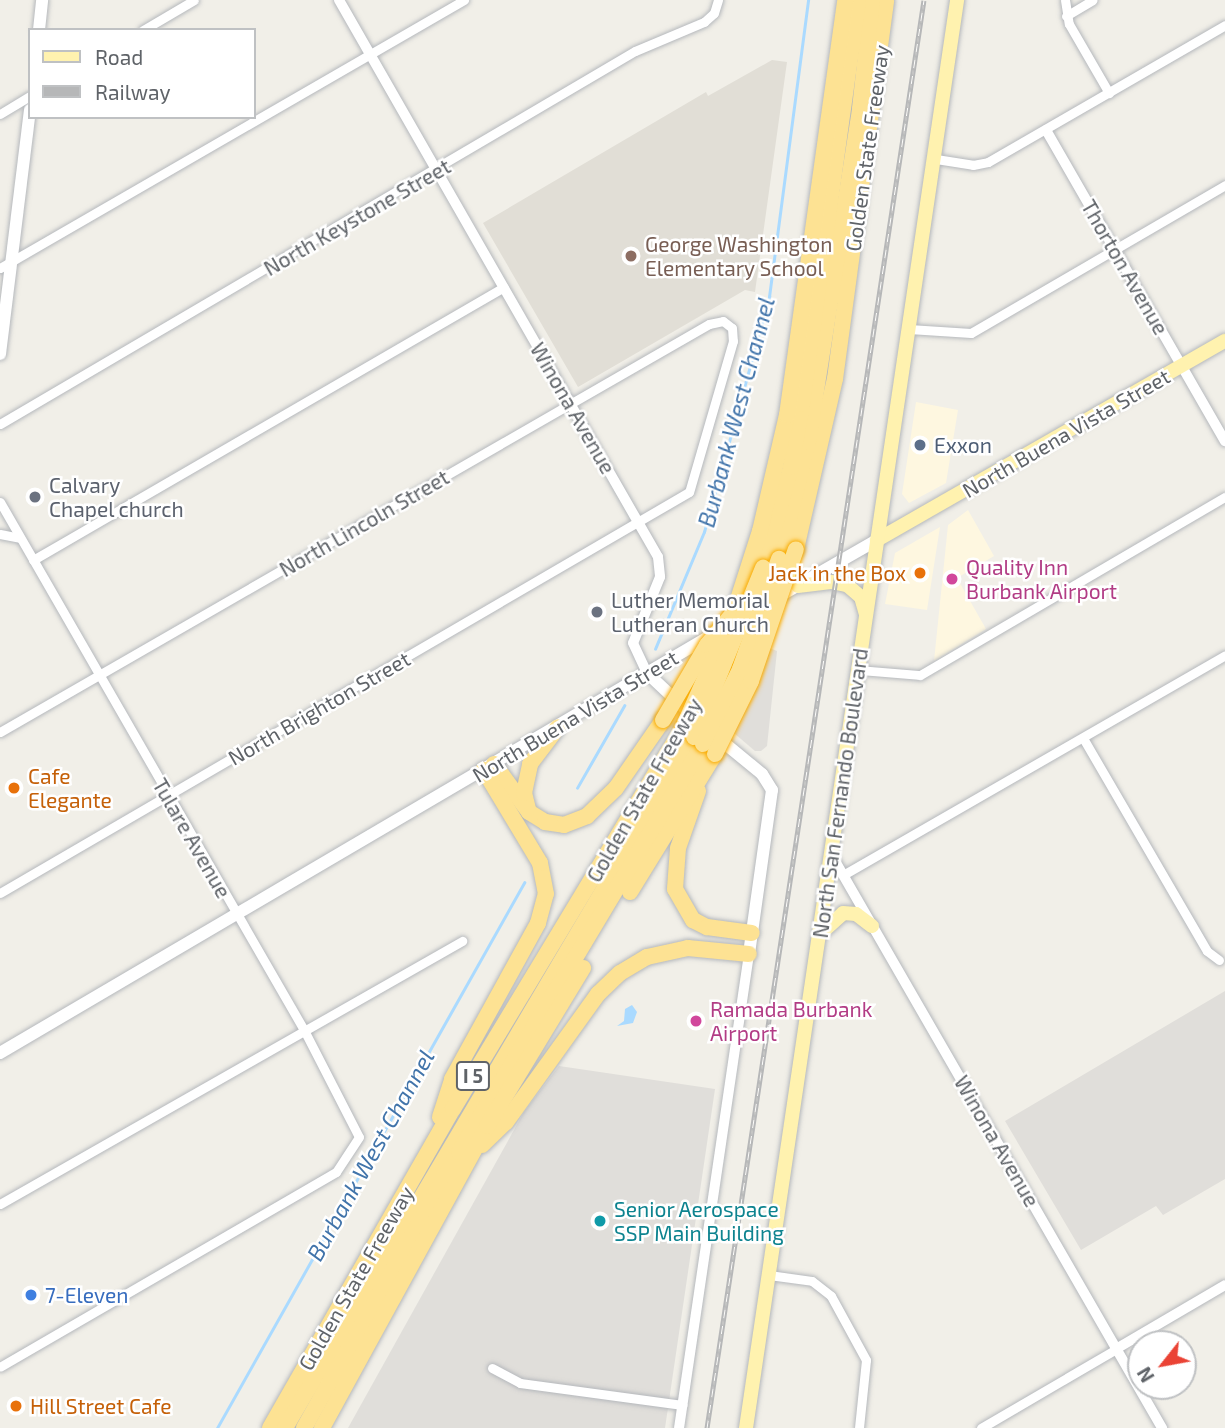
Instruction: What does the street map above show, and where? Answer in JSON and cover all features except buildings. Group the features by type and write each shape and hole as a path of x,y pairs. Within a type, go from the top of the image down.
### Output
{"highway":[{"name":"Golden State Freeway","path":"322,1428 478,1149 487,1126 699,785 699,741 734,611 747,578 787,415 845,0"},
{"path":"285,1428 699,741 764,568 800,416 858,0"},
{"path":"304,1428 465,1140 740,669 779,559 808,442 860,109 872,0"},
{"name":"Golden State Freeway","path":"270,1428 430,1150 699,741 751,681 796,550 835,379 886,0"},
{"path":"489,767 529,811 545,822 564,825 587,816 616,788 663,720 707,645 734,611"},
{"path":"529,811 524,793 530,764 558,727"},
{"path":"430,1150 452,1079 538,923 547,894 540,863 489,767"},
{"path":"699,785 678,848 675,889 693,920 707,927 752,933"},
{"path":"478,1149 506,1122 598,994 620,973 647,957 688,948 749,954"}],"main road":[{"path":"39,28 42,0"},
{"name":"North San Fernando Boulevard","path":"747,1428 877,540 936,159 957,0"},
{"path":"0,355 6,265 29,119"},
{"name":"North Buena Vista Street","path":"0,1053 647,673 1225,341"},
{"path":"798,586 831,582 847,585 861,597 867,617"},
{"name":"Winona Avenue","path":"647,673 661,691 762,774 772,790 752,933"},
{"path":"819,935 843,913 856,914 873,926"},
{"path":"749,954 752,933"}],"street":[{"path":"147,28 194,0"},
{"name":"Winona Avenue","path":"339,0 662,567 633,636 636,657 647,673"},
{"path":"6,265 464,0"},
{"name":"North Keystone Street","path":"0,424 437,171 635,51 674,37 714,13 718,0"},
{"path":"1065,0 1066,16 1108,93"},
{"path":"1066,16 1093,0"},
{"path":"936,159 973,165 988,162 1225,25"},
{"path":"0,114 28,97"},
{"name":"Thorton Avenue","path":"1046,130 1225,441"},
{"path":"909,329 971,333 1225,186"},
{"path":"33,560 504,287"},
{"name":"North Lincoln Street","path":"0,732 709,324 730,325"},
{"name":"North Brighton Street","path":"0,892 638,522 693,487 733,341 730,325"},
{"path":"859,670 920,675 1225,497"},
{"name":"Tulare Avenue","path":"0,502 358,1128 357,1145 336,1172 0,1367"},
{"path":"0,534 20,538"},
{"path":"843,875 1225,655"},
{"path":"1083,738 1207,951 1219,960"},
{"name":"Winona Avenue","path":"831,855 1162,1428"},
{"path":"0,1204 462,941"},
{"path":"679,1428 749,954"},
{"path":"769,1275 812,1281 831,1297 866,1360 859,1428"},
{"path":"981,1428 1225,1285"},
{"path":"492,1368 520,1382 683,1405"}],"shaded area":[{"name":"George Washington Elementary School","path":"772,60 787,62 755,292 745,290 578,387 483,223 706,92 708,96"},
{"path":"916,402 958,410 946,483 909,503 902,494"},
{"path":"968,510 994,556 957,578 986,629 934,661 948,525"},
{"path":"940,527 927,610 885,604 895,553"},
{"path":"749,640 777,651 767,746 761,751 755,751 694,699 705,674"},
{"path":"1225,991 1225,1179 1163,1215 1156,1206 1081,1250 1005,1121"},
{"path":"559,1066 715,1089 665,1428 348,1428 524,1112"}],"water":[{"path":"632,1005 637,1012 633,1023 617,1026 624,1021 625,1009"}],"waterway":[{"name":"Burbank West Channel","path":"655,649 704,532 769,297 808,0"},
{"name":"Burbank West Channel","path":"577,788 624,706"},
{"name":"Burbank West Channel","path":"217,1428 524,883"}],"railway":[{"path":"707,1428 924,0"}],"place":[{"name":"George Washington Elementary School","path":"631,256"},
{"name":"Exxon","path":"920,445"},
{"name":"Calvary Chapel church","path":"35,497"},
{"name":"Jack in the Box","path":"920,573"},
{"name":"Quality Inn Burbank Airport","path":"952,579"},
{"name":"Luther Memorial Lutheran Church","path":"597,612"},
{"name":"Cafe Elegante","path":"14,788"},
{"name":"Ramada Burbank Airport","path":"696,1021"},
{"name":"Senior Aerospace SSP Main Building","path":"600,1221"},
{"name":"7-Eleven","path":"31,1295"},
{"name":"Hill Street Cafe","path":"16,1406"}]}
